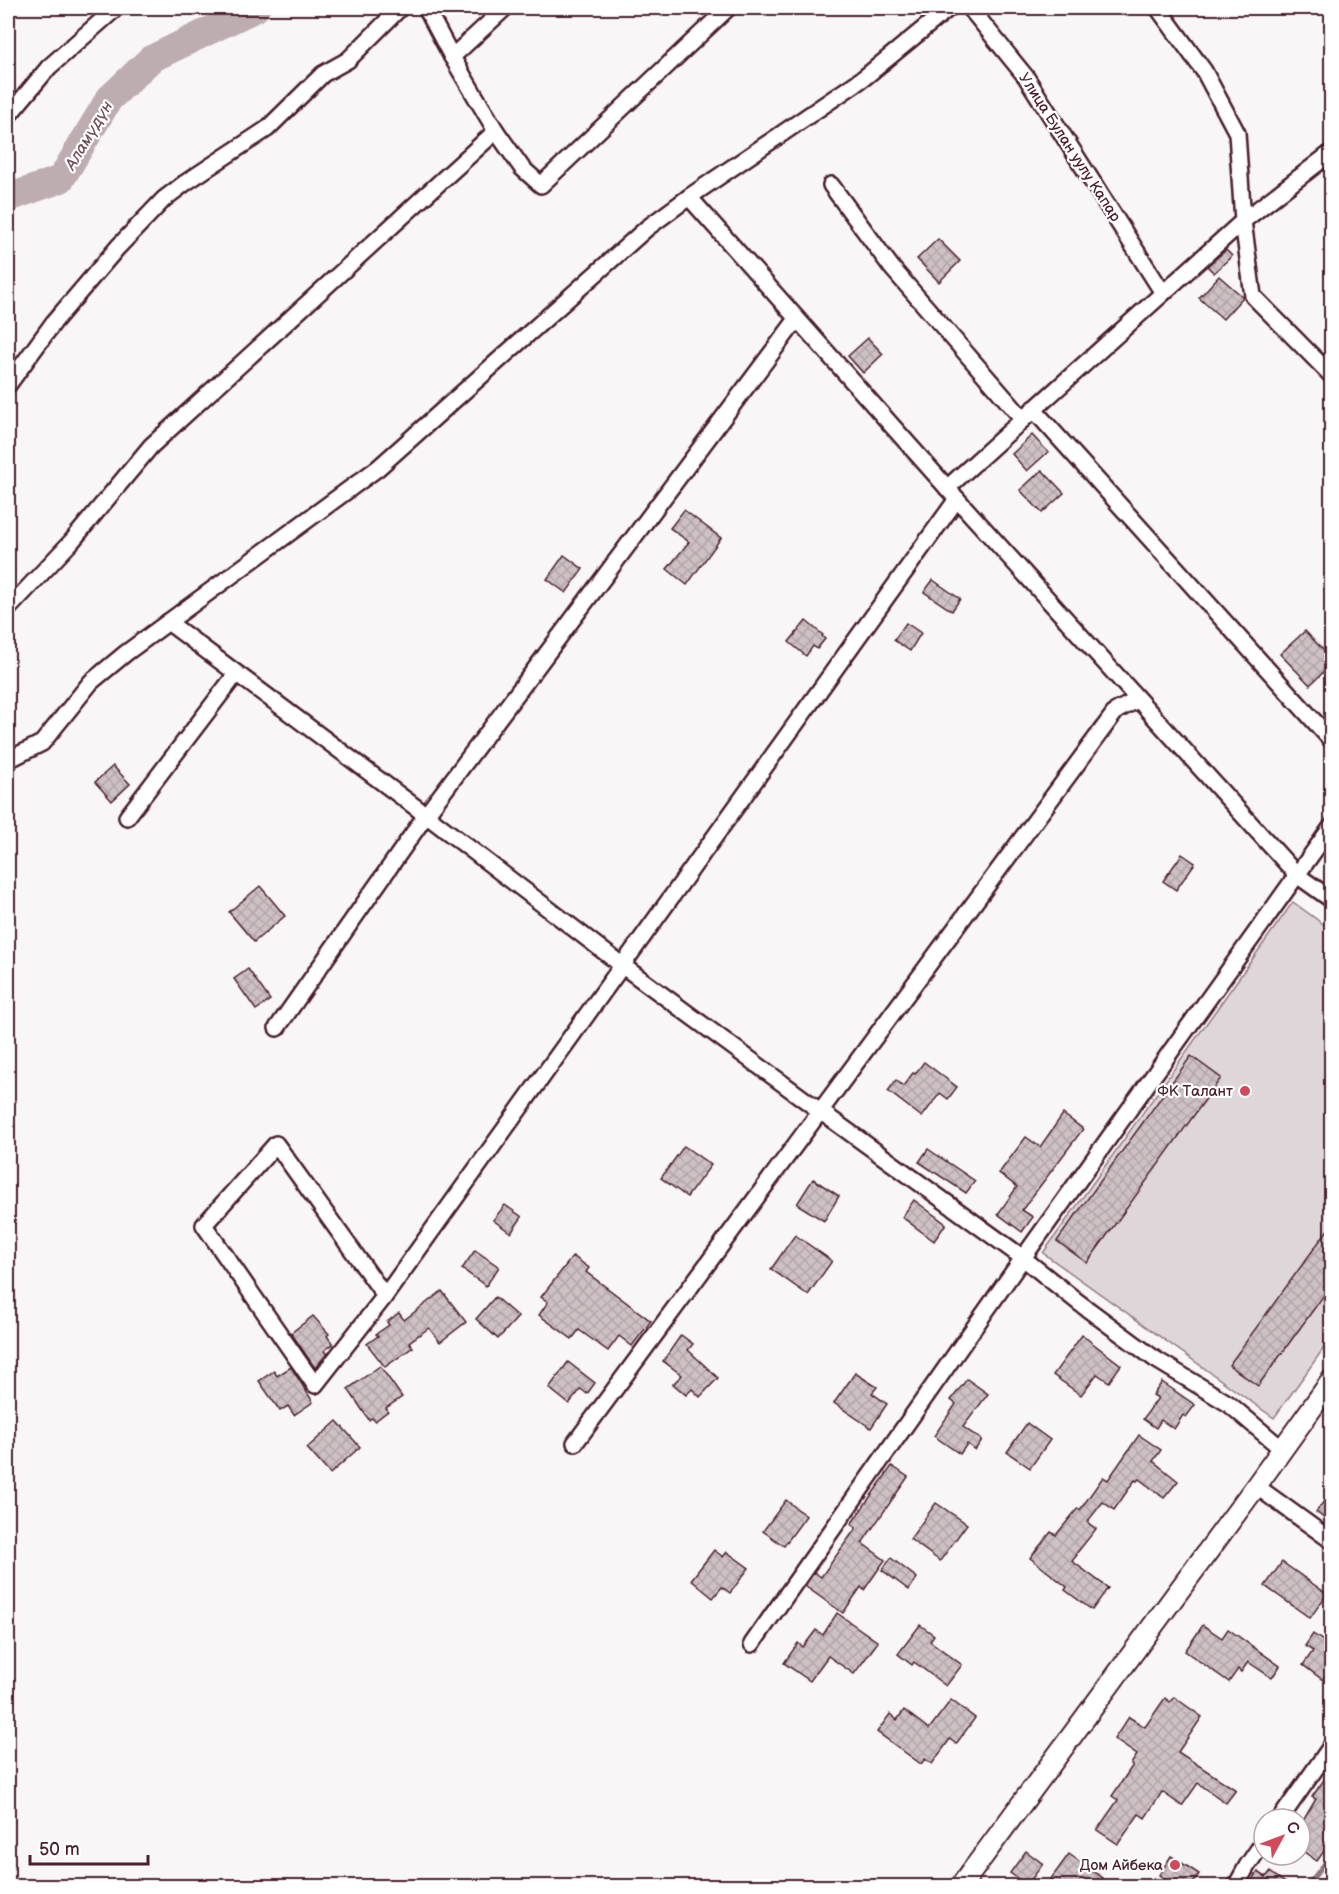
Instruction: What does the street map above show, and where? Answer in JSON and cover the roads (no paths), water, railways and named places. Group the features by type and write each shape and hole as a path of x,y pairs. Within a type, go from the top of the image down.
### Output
{"main road":[{"path":"961,1887 1332,1380"}],"street":[{"path":"8,117 49,67 116,8"},
{"path":"8,385 54,322 118,247 164,199 267,129 323,74 348,60 400,8"},
{"path":"426,8 496,131 522,168 541,185 728,8"},
{"path":"452,57 505,8"},
{"path":"8,760 42,743 91,682 126,653 378,468 647,228 865,77 949,8"},
{"name":"Улица Булан уулу Капар","path":"970,8 1026,77 1163,293"},
{"path":"1158,8 1204,71 1237,133 1243,221 1253,296 1332,376"},
{"path":"8,609 72,541 151,446 496,131"},
{"path":"385,1296 276,1144 204,1225 315,1385 385,1296 623,966 952,494 1028,414 1243,221 1332,152"},
{"path":"831,185 892,268 1332,741"},
{"path":"689,197 952,494 1297,875 1332,900"},
{"path":"277,1028 426,815 796,319"},
{"path":"168,622 623,966 1023,1258 1155,1359 1229,1404 1282,1449"},
{"path":"128,818 236,674"},
{"path":"575,1443 1116,711 1137,700"},
{"path":"752,1644 1023,1258 1332,826"},
{"path":"1256,1486 1332,1541"},
{"path":"1288,1807 1332,1745"},
{"path":"1236,1887 1252,1859"}],"waterway":[{"name":"Аламүдүн","path":"8,198 61,179 109,99 151,59 256,8"},
{"path":"1307,1886 1332,1854"}],"place":[{"name":"ФК Талант","path":"1245,1091"},
{"name":"Дом Айбека","path":"1175,1865"}]}
